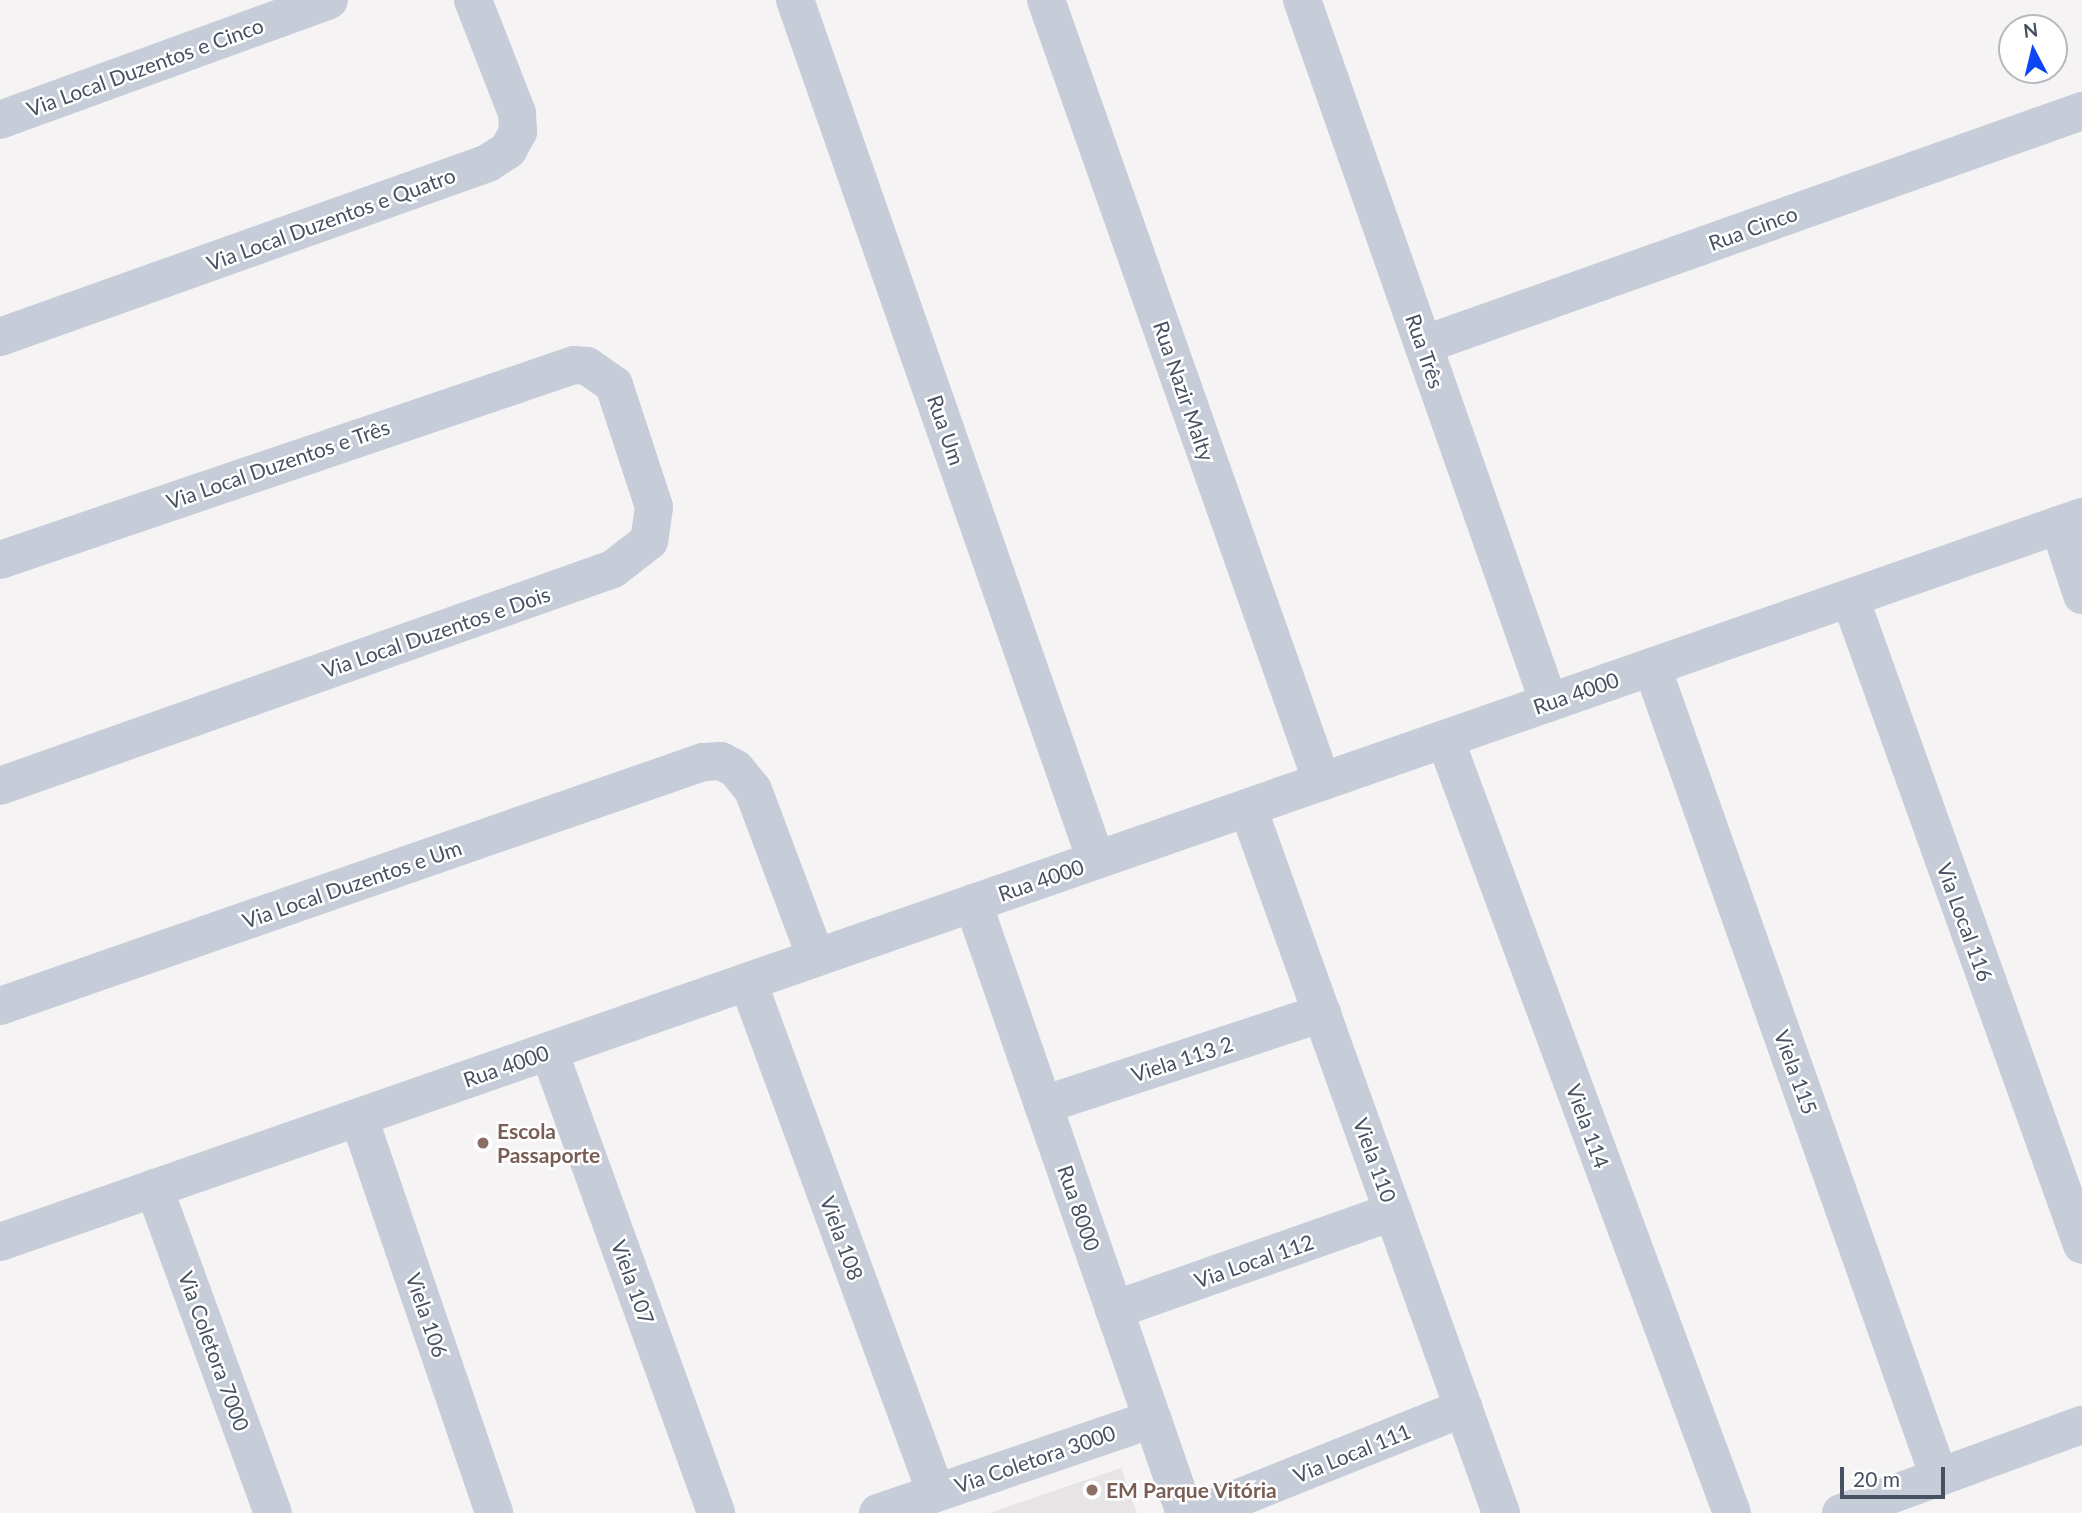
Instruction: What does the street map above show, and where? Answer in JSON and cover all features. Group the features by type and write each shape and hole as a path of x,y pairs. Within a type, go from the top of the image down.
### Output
{"street":[{"name":"Via Local Duzentos e Cinco","path":"0,120 329,0"},
{"name":"Via Local Duzentos e Quatro","path":"0,337 488,163 508,150 518,132 517,113 473,0"},
{"name":"Rua Um","path":"795,0 1096,860"},
{"name":"Rua Nazir Malty","path":"1046,0 1322,782"},
{"name":"Rua Três","path":"1302,0 1549,703"},
{"name":"Rua Cinco","path":"1423,345 2082,111"},
{"name":"Via Local Duzentos e Dois","path":"0,786 613,569 638,554 649,541 654,507 614,385 587,366 556,368"},
{"name":"Via Local Duzentos e Três","path":"0,560 556,368"},
{"name":"Rua 4000","path":"0,1242 2070,521"},
{"path":"2070,521 2082,595"},
{"name":"Via Local 116","path":"1850,598 2082,1245"},
{"name":"Viela 115","path":"1652,667 1940,1477"},
{"name":"Viela 114","path":"1445,739 1732,1513"},
{"name":"Via Local Duzentos e Um","path":"0,1006 704,762 728,765 753,789 816,958"},
{"name":"Viela 110","path":"1248,808 1502,1513"},
{"name":"Rua 8000","path":"973,904 1185,1513"},
{"name":"Viela 108","path":"748,982 936,1493"},
{"name":"Viela 113 2","path":"1043,1105 1322,1013"},
{"name":"Viela 107","path":"550,1051 716,1513"},
{"name":"Viela 106","path":"359,1118 494,1513"},
{"name":"Via Coletora 7000","path":"154,1188 273,1513"},
{"name":"Via Local 112","path":"1114,1310 1393,1212"},
{"name":"Via Local 111","path":"1201,1513 1464,1409"},
{"name":"Via Coletora 3000","path":"878,1513 1152,1419"},
{"path":"1842,1513 2082,1424"}],"shaded area":[{"name":"EM Parque Vitória","path":"1121,1468 1137,1513 989,1513"}],"place":[{"name":"Escola Passaporte","path":"483,1143"},
{"name":"EM Parque Vitória","path":"1092,1490"}]}
